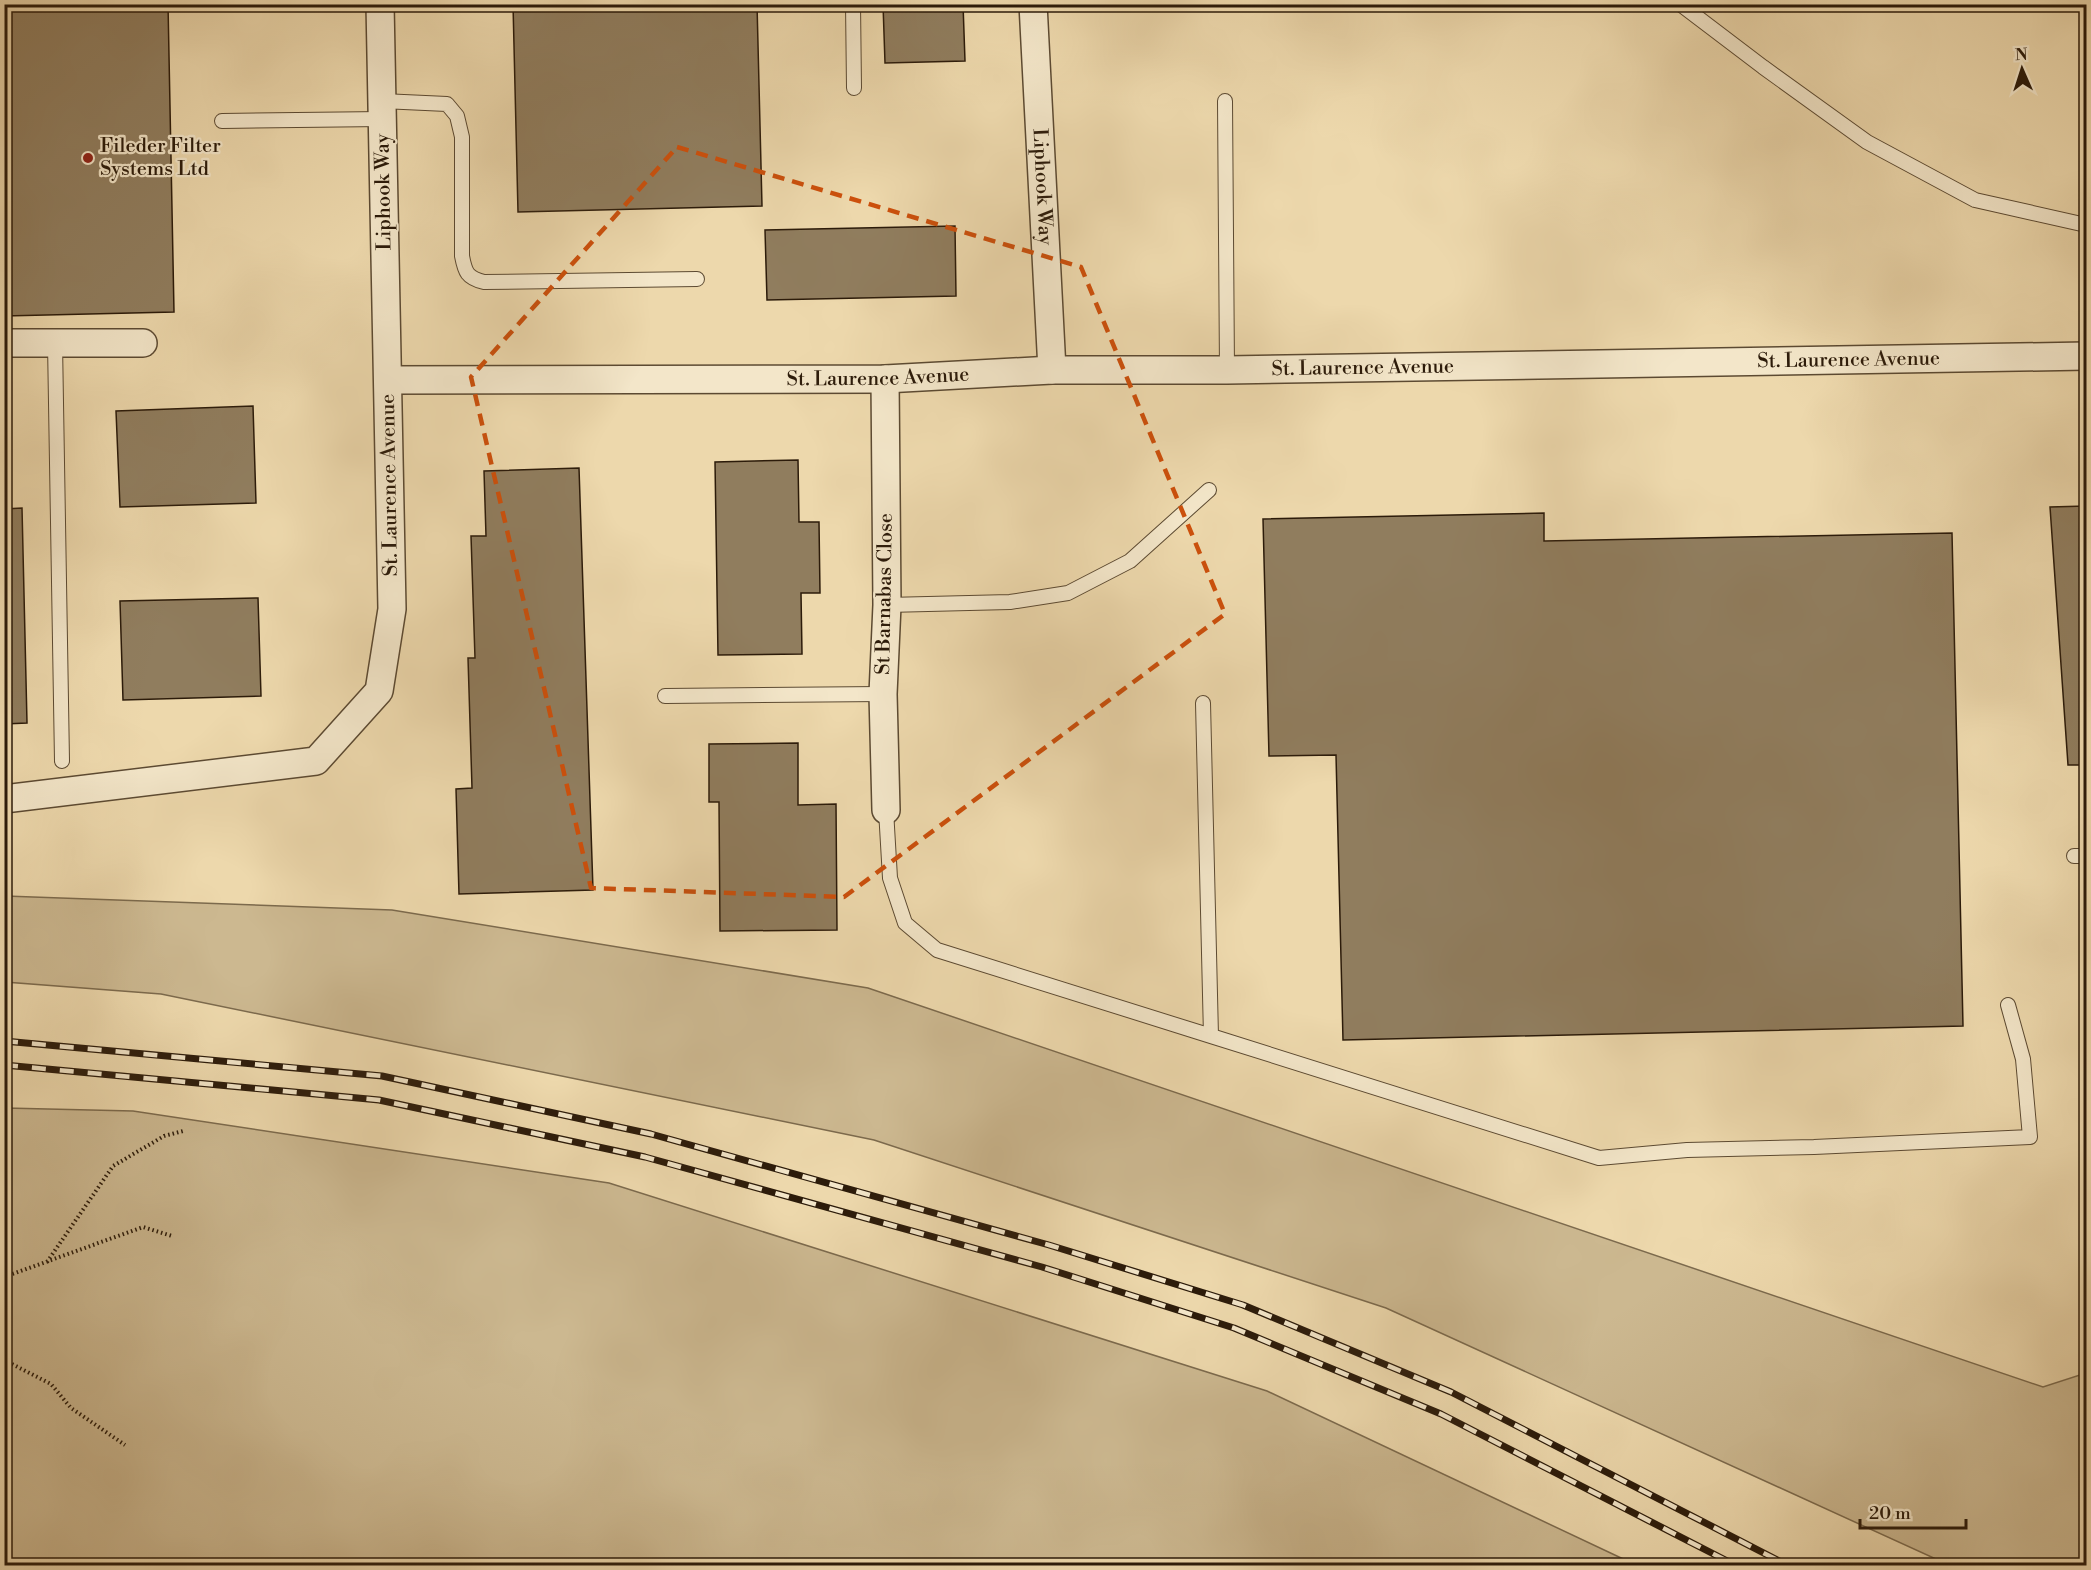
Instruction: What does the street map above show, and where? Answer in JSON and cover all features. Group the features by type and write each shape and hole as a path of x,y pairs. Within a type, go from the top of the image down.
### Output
{"street":[{"name":"Liphook Way","path":"380,4 388,380"},
{"name":"Liphook Way","path":"1033,4 1052,370"},
{"path":"4,343 143,343"},
{"name":"St. Laurence Avenue","path":"4,799 315,761 324,752 379,691 392,609 388,380 885,379 1052,370 1227,370 2086,356"},
{"name":"St Barnabas Close","path":"885,379 887,605 883,694 886,810"}],"lane":[{"path":"853,4 854,88"},
{"path":"1680,4 1763,68 1877,148 1976,200 2086,225"},
{"path":"1225,101 1227,370"},
{"path":"222,122 447,104 457,116 462,137 462,256 465,269 472,279 484,282 697,279"},
{"path":"55,343 62,761"},
{"path":"887,605 1010,602 1068,592 1130,561 1209,490"},
{"path":"665,696 883,694"},
{"path":"1203,703 1211,1036"},
{"path":"886,810 891,878 906,923 938,950 1599,1158 1687,1150 2031,1137 2023,1059 2008,1005"}],"path":[{"path":"46,1262 113,1166 164,1136 183,1131"},
{"path":"4,1277 143,1227 172,1236"},
{"path":"4,1360 51,1384 71,1408 125,1444"}],"highlighted area":[{"path":"677,147 1081,267 1225,614 844,897 591,888 471,377"}],"shaded area":[{"path":"5,896 392,910 868,988 2043,1387 2086,1373 2086,1565 1949,1565 1386,1308 874,1140 161,994 5,982"},
{"path":"5,1108 133,1111 609,1183 1267,1391 1636,1565 5,1565"}],"building":[{"name":"Fileder Filter Systems Ltd","path":"4,4 168,4 174,312 4,316"},
{"path":"513,4 757,4 762,206 518,212"},
{"path":"883,4 963,4 965,61 885,63"},
{"path":"955,226 956,296 767,300 765,230"},
{"path":"253,406 256,503 120,507 116,411"},
{"path":"798,460 799,522 819,522 820,593 801,593 802,654 718,655 715,462"},
{"path":"579,468 593,890 459,894 456,789 472,788 468,658 475,658 471,536 486,536 484,471"},
{"path":"2086,506 2086,765 2068,765 2050,507"},
{"path":"22,508 27,723 4,724 4,509"},
{"path":"1544,513 1544,541 1952,533 1963,1026 1343,1040 1336,755 1269,756 1263,519"},
{"path":"258,598 261,696 123,700 120,601"},
{"path":"798,743 798,805 836,804 837,930 720,931 719,802 709,802 709,744"}],"railway":[{"path":"4,1041 382,1076 651,1134 1049,1245 1243,1305 1451,1392 1789,1566"},
{"path":"4,1065 379,1100 645,1157 1042,1267 1234,1328 1441,1414 1737,1566"}],"place":[{"name":"Fileder Filter Systems Ltd","path":"88,158"}]}
